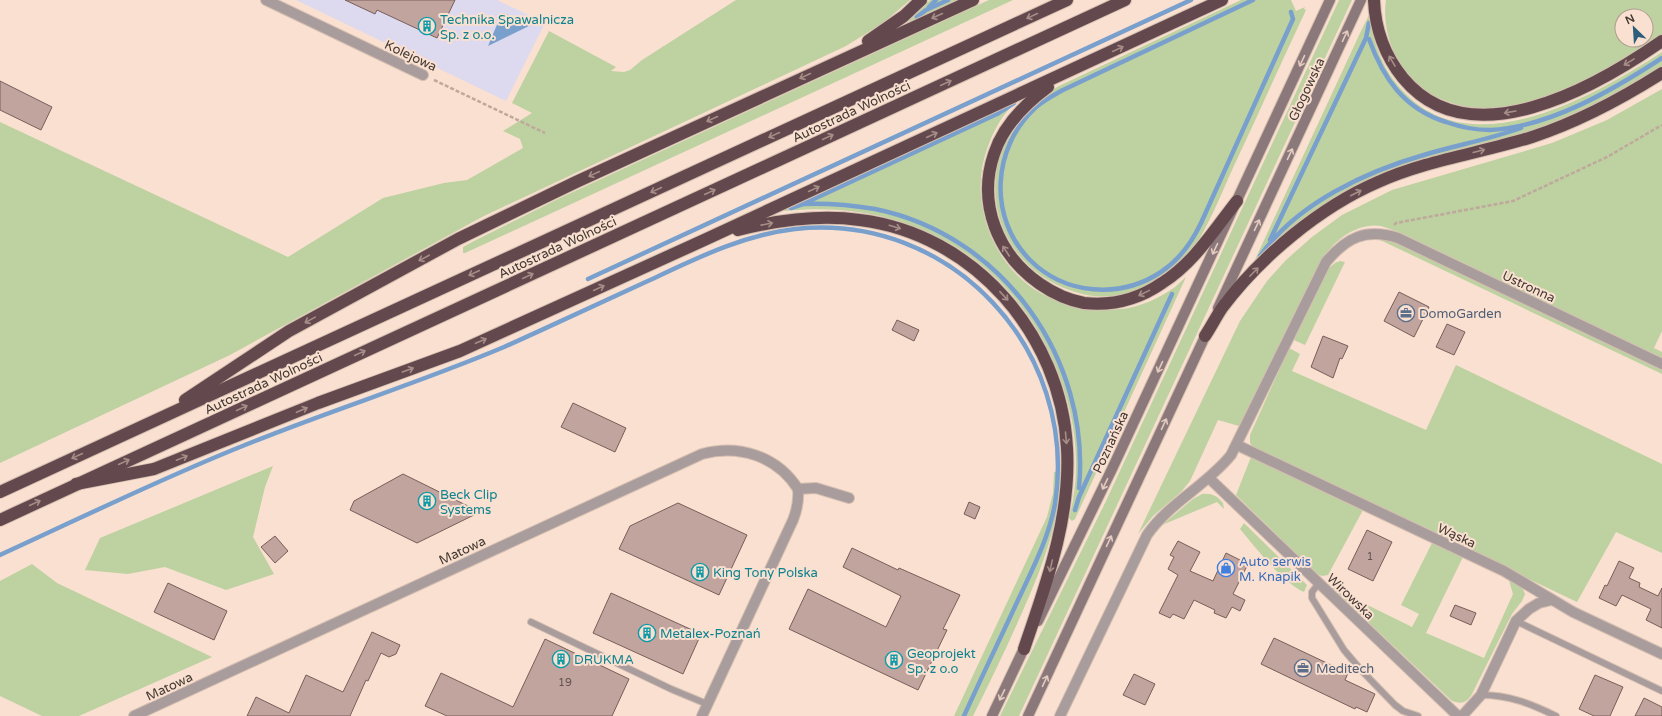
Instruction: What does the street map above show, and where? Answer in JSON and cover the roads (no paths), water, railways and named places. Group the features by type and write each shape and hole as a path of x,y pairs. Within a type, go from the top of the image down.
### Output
{"highway":[{"path":"840,60 904,16 921,0"},
{"path":"150,423 289,332 458,239 576,182 972,0"},
{"name":"Autostrada Wolności","path":"0,492 1067,0"},
{"name":"Autostrada Wolności","path":"0,520 1125,0"},
{"path":"76,484 154,469 318,403 445,356 530,320 1222,0"},
{"path":"1374,0 1376,21 1383,44 1402,77 1420,94 1433,103 1448,109 1468,114 1498,114 1546,103 1607,75 1662,40"},
{"path":"1083,65 1048,87 1025,106 1005,131 999,143 989,172 989,208 997,235 1013,261 1033,279 1053,292 1083,302 1114,303 1141,295 1162,284 1183,268 1206,242 1237,201"},
{"path":"1205,336 1221,309 1257,269 1298,232 1338,203 1378,182 1407,170 1516,142 1562,126 1618,99 1662,73"},
{"path":"702,241 746,228 795,219 838,217 882,223 927,239 948,251 984,276 1016,310 1030,329 1049,368 1062,406 1067,448 1066,489 1063,512 1048,578 1024,649"}],"main road":[{"name":"Głogowska","path":"1248,178 1330,0"},
{"name":"Głogowska","path":"1205,336 1361,0"},
{"name":"Poznańska","path":"992,716 1109,476 1248,178"},
{"path":"1028,716 1205,336"}],"street":[{"name":"Kolejowa","path":"266,0 423,75"},
{"name":"Ustronna","path":"1237,445 1326,262 1343,245 1353,239 1372,233 1385,234 1398,238 1662,364"},
{"path":"1060,716 1147,535 1157,521 1224,464 1237,445"},
{"name":"Wąska","path":"1237,445 1504,571 1552,600 1595,623 1662,654"},
{"name":"Matowa","path":"134,716 702,454 727,450 750,453 786,474 798,489"},
{"name":"Wirowska","path":"1209,478 1458,716"},
{"path":"702,716 793,520 799,499 798,489 816,488 849,498"},
{"path":"1462,716 1481,695 1516,621 1529,609 1539,603 1552,600"}],"lane":[{"path":"1319,583 1312,592 1312,598 1344,650 1395,705 1403,711 1418,716"},
{"path":"1516,621 1662,691"},
{"path":"531,622 671,689 707,704"},
{"path":"1481,695 1506,696 1556,716"}],"water":[{"path":"502,13 531,25 488,46"}],"waterway":[{"path":"929,7 936,0"},
{"path":"917,17 926,10 948,0"},
{"path":"588,279 1191,0"},
{"path":"1253,0 1063,90 1038,105 1021,124 1010,143 1003,163 1001,183 1002,204 1007,224 1016,243 1030,260 1044,272 1059,280 1076,286 1093,289 1111,289 1145,281 1161,272 1174,262 1189,244 1201,223 1293,19 1291,12"},
{"path":"1270,240 1366,38 1369,23"},
{"path":"1369,39 1388,79 1397,90 1418,109 1446,122 1468,128 1484,130 1513,127 1535,122 1558,114 1602,94 1662,58"},
{"path":"791,208 803,204 997,114 1014,103"},
{"path":"1260,256 1275,237 1293,220 1313,205 1358,180 1404,161 1521,128"},
{"path":"803,204 857,206 875,209 921,223 963,245 999,275 1030,310 1053,350 1070,394 1079,440 1079,488"},
{"path":"0,555 214,458 277,432 440,373 504,347 721,248 757,236 795,229 852,230 905,243 952,268 992,302 1024,345 1046,394 1057,447 1055,504 1049,528 1035,564 964,716"},
{"path":"1075,510 1079,497 1172,294"}],"place":[{"name":"Technika Spawalnicza Sp. z o.o.","path":"427,26"},
{"name":"DomoGarden","path":"1406,313"},
{"name":"Beck Clip Systems","path":"427,501"},
{"name":"Auto serwis M. Knapik","path":"1226,568"},
{"name":"King Tony Polska","path":"700,572"},
{"name":"Metalex-Poznań","path":"647,633"},
{"name":"DRUKMA","path":"561,659"},
{"name":"Geoprojekt Sp. z o.o","path":"894,660"},
{"name":"Meditech","path":"1303,668"}]}
